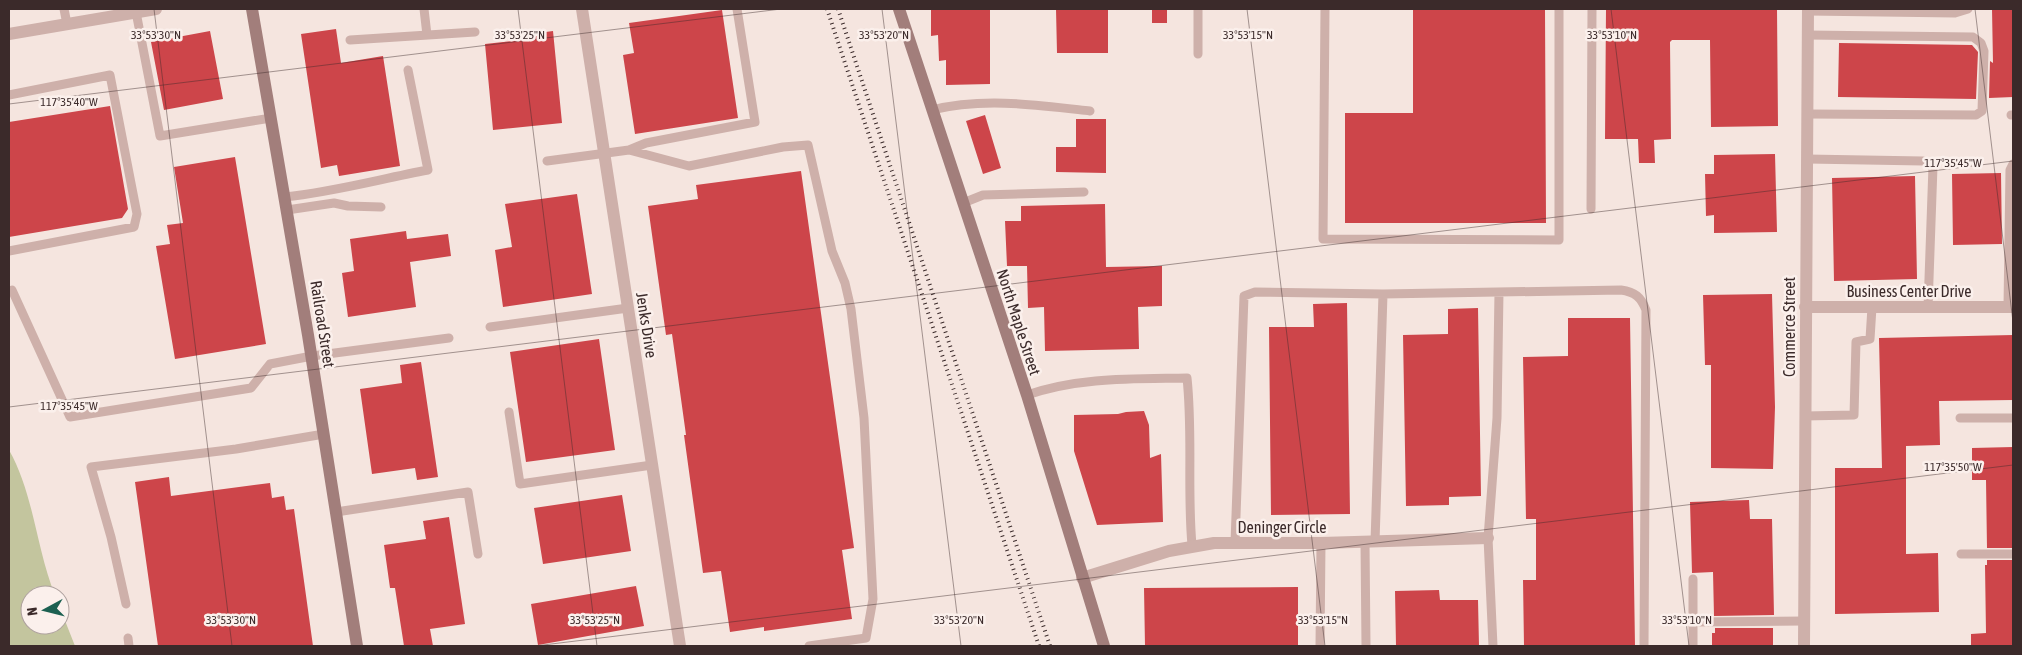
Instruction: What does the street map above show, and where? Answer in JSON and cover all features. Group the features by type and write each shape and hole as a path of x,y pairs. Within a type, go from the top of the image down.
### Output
{"main road":[{"name":"Railroad Street","path":"252,9 312,356 357,646"},
{"name":"North Maple Street","path":"898,9 1026,395 1104,646"}],"street":[{"path":"9,34 67,24 111,12 136,12 156,9"},
{"name":"Jenks Drive","path":"582,9 680,646"},
{"name":"Commerce Street","path":"1804,646 1808,10"},
{"name":"Business Center Drive","path":"1805,307 2011,307"},
{"name":"Deninger Circle","path":"1082,578 1169,550 1214,543 1320,543 1488,538"}],"lane":[{"path":"64,9 67,24"},
{"path":"424,9 427,35"},
{"path":"547,161 629,150 646,143 755,122 737,9"},
{"path":"1198,9 1198,54"},
{"path":"1325,9 1323,239 1549,240 1559,240 1559,9"},
{"path":"1591,209 1592,9"},
{"path":"1808,10 1955,13 1968,9"},
{"path":"136,12 160,136 271,118"},
{"path":"350,40 475,32"},
{"path":"1807,35 1973,37 1981,43 1984,51 1982,111 1976,115 1807,114"},
{"path":"286,204 358,184 428,170 408,70"},
{"path":"9,94 110,75 137,214 134,227 9,251"},
{"path":"932,110 954,104 985,103 1036,105 1090,111"},
{"path":"629,150 689,166 784,147 808,145 832,251 845,283 850,309 864,418 873,599 866,638 809,646"},
{"path":"1807,159 1923,161 1933,166 1928,307"},
{"path":"2011,307 2010,170 2013,164"},
{"path":"963,203 983,196 1084,192"},
{"path":"286,204 334,203 348,206 381,207"},
{"path":"12,290 70,416 251,388 270,364 312,356 449,338"},
{"path":"1235,543 1244,296 1255,292 1383,294 1621,290 1632,292 1641,299 1646,310 1644,646"},
{"path":"1493,646 1488,538 1497,418 1499,292"},
{"path":"1366,646 1383,294"},
{"path":"1805,416 1854,415 1856,342 1870,339 1872,307"},
{"path":"490,327 628,308"},
{"path":"1026,395 1052,386 1102,380 1187,378 1190,413 1189,508 1192,546"},
{"path":"510,412 520,484 652,465"},
{"path":"1960,418 2013,418"},
{"path":"126,604 111,537 91,467 236,449 324,434"},
{"path":"336,512 468,492 478,554"},
{"path":"1320,543 1320,646"},
{"path":"1961,554 2013,554"},
{"path":"1693,580 1693,646"},
{"path":"1693,622 1804,621"}],"green space":[{"path":"9,450 30,503 43,559 52,585 20,585 20,635 70,635 70,633 75,646 9,646"}],"building":[{"path":"931,9 990,9 990,84 946,85 946,60 939,61 938,35 931,36"},
{"path":"1056,9 1108,9 1108,53 1057,53"},
{"path":"1152,9 1167,9 1167,23 1152,23"},
{"path":"1413,9 1545,9 1546,223 1345,223 1345,113 1413,113"},
{"path":"1606,9 1777,9 1778,126 1711,127 1710,40 1672,40 1670,42 1671,139 1654,140 1655,163 1639,163 1638,139 1605,139"},
{"path":"1992,9 2013,9 2013,97 1989,98 1990,61 1993,63"},
{"path":"722,10 738,118 635,134 623,55 634,53 629,23"},
{"path":"336,29 341,63 383,56 400,166 339,176 337,165 321,168 301,34"},
{"path":"210,31 223,99 164,110 151,42"},
{"path":"553,31 562,123 493,130 485,44 532,39 531,34"},
{"path":"1839,43 1972,45 1978,52 1976,99 1838,97"},
{"path":"110,106 128,209 122,218 9,237 9,122"},
{"path":"985,115 1001,168 983,174 966,121"},
{"path":"1076,119 1106,119 1106,173 1056,172 1056,147 1076,147"},
{"path":"1775,154 1777,232 1714,233 1714,215 1706,216 1705,174 1714,174 1714,155"},
{"path":"235,157 266,344 175,359 156,246 170,244 167,225 183,223 174,167"},
{"path":"801,171 854,548 842,550 852,619 764,631 764,627 730,632 721,571 703,573 672,334 666,335 648,206 698,199 696,185"},
{"path":"2001,173 2002,244 1953,245 1952,174"},
{"path":"1915,176 1917,279 1834,281 1832,178"},
{"path":"577,194 592,294 503,307 495,250 512,247 505,204"},
{"path":"1105,204 1106,267 1162,266 1162,306 1138,307 1139,349 1045,351 1044,307 1028,308 1027,266 1007,266 1005,221 1021,221 1021,206"},
{"path":"406,231 407,239 448,234 451,256 410,262 416,307 348,317 342,273 354,271 350,239"},
{"path":"1772,294 1775,407 1773,469 1711,468 1711,365 1705,365 1703,295"},
{"path":"1347,303 1350,514 1271,515 1269,327 1314,327 1313,304"},
{"path":"1478,308 1481,496 1449,497 1449,505 1406,506 1403,335 1448,334 1448,309"},
{"path":"1568,318 1630,318 1635,646 1524,646 1523,580 1536,580 1536,519 1526,519 1523,357 1568,356"},
{"path":"2013,335 2013,400 1939,401 1940,445 1906,446 1906,554 1938,553 1939,612 1835,614 1835,468 1882,468 1879,338"},
{"path":"599,339 615,450 526,462 510,352"},
{"path":"421,362 438,477 417,480 415,468 372,474 360,389 402,383 400,365"},
{"path":"1144,411 1149,425 1150,458 1161,454 1163,522 1097,525 1074,451 1074,415 1118,414"},
{"path":"2013,447 2013,548 1987,548 1986,480 1972,480 1972,448"},
{"path":"169,477 171,496 270,483 272,498 284,496 286,510 294,509 313,646 158,646 135,482"},
{"path":"622,495 631,551 543,564 534,508"},
{"path":"1749,500 1750,519 1772,519 1774,615 1714,616 1713,572 1692,573 1690,502"},
{"path":"449,517 465,624 430,629 433,646 404,646 395,588 390,588 384,545 426,539 423,521"},
{"path":"1987,560 2013,560 2013,646 1971,646 1971,634 1986,633 1985,565 1987,565"},
{"path":"636,586 644,626 538,645 531,604"},
{"path":"1298,587 1298,646 1145,646 1144,588"},
{"path":"1439,590 1440,600 1478,600 1479,646 1396,646 1395,591"},
{"path":"1715,628 1773,628 1773,646 1712,646 1712,633 1715,633"}],"railway":[{"path":"827,9 1039,646"},
{"path":"838,9 1050,646"}]}
